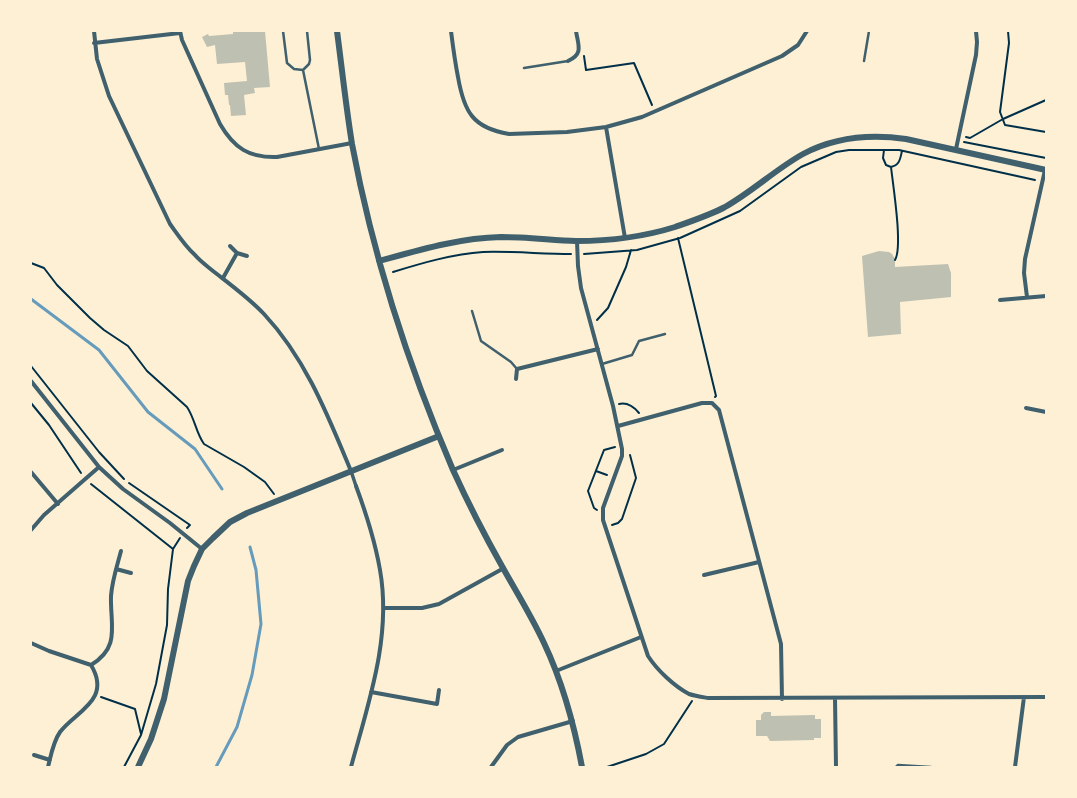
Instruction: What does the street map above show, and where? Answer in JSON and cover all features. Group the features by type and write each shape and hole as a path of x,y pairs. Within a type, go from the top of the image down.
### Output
{"street":[{"path":"94,31 94,43 100,70 109,96 170,224 196,256 244,295 265,315 292,348 308,374 330,420 351,471 369,522 380,571 383,608 380,650 371,692 351,767"},
{"path":"337,31 352,143 366,208 394,315 453,470 485,535 527,608 556,671 573,721 582,767"},
{"path":"452,31 456,68 464,103 472,116 486,128 496,132 509,134 567,132 606,127 642,117 782,56 798,46 807,31"},
{"path":"568,61 578,55 579,51 576,31"},
{"path":"956,149 961,136 976,55 976,31"},
{"path":"94,43 180,32 182,40 225,133 240,148 252,155 277,157 352,143"},
{"path":"606,127 625,238"},
{"path":"379,261 432,246 476,239 523,237 577,241 625,238 675,227 725,207 804,154 838,141 871,136 886,136 956,149 1046,170 1025,259 1024,273 1027,297"},
{"path":"577,241 581,288 618,426 622,447 622,456 602,514 641,637 648,656 652,662 681,689 696,696 708,698 782,699 1046,697"},
{"path":"230,246 237,253 247,256"},
{"path":"223,278 237,253"},
{"path":"1000,300 1046,296"},
{"path":"516,379 517,369 598,349"},
{"path":"31,381 99,467 123,489 183,533 202,549"},
{"path":"618,426 702,403 712,403 719,410 781,644 782,699"},
{"path":"1026,408 1046,412"},
{"path":"138,767 152,739 164,699 188,582 202,549 230,522 279,500 439,436"},
{"path":"453,470 502,450"},
{"path":"31,530 44,515 99,467"},
{"path":"31,472 58,504"},
{"path":"91,665 99,660 110,647 112,636 111,596 121,551"},
{"path":"704,575 759,562"},
{"path":"383,608 422,608 439,604 504,568"},
{"path":"116,569 130,573"},
{"path":"556,671 641,637"},
{"path":"31,644 91,665 96,678 97,686 95,694 88,706 59,733 54,744 48,767"},
{"path":"371,692 436,704 439,690"},
{"path":"1015,767 1024,697"},
{"path":"835,698 836,767"},
{"path":"491,767 507,745 518,737 573,721"},
{"path":"34,755 50,760"}],"lane":[{"path":"283,31 287,63 294,69 303,70"},
{"path":"303,70 309,64 310,60 307,31"},
{"path":"864,62 869,31"},
{"path":"524,68 568,61"},
{"path":"303,70 319,149"},
{"path":"472,311 480,342 511,362 517,369"},
{"path":"602,364 632,355 639,341 665,334"},
{"path":"896,767 898,765 931,767"}],"path":[{"path":"1008,31 1009,43 1000,112 1005,124 1046,132"},
{"path":"579,51 584,56 586,70 634,63 655,111"},
{"path":"1046,100 1003,119 970,138 961,136 962,142 1046,158"},
{"path":"884,150 883,158 886,165 891,167 896,166 899,163 902,151"},
{"path":"891,167 898,230 897,256 895,260"},
{"path":"675,227 716,396 712,403"},
{"path":"594,315 596,321 608,308 626,267 631,250"},
{"path":"31,263 44,268 57,285 90,318 104,330 128,346 147,371 187,407 191,413 200,439 204,444 244,467 265,482 279,500"},
{"path":"31,366 99,452 126,481 190,525 173,549 168,589 167,625 156,684 141,735 124,767"},
{"path":"31,403 49,425 85,479 173,549"},
{"path":"612,406 624,403 630,404 638,411 642,420"},
{"path":"602,514 594,508 588,491 604,450 622,447 630,454 636,478 622,519 618,523 606,528"},
{"path":"596,471 614,478"},
{"path":"95,694 135,709 141,735"},
{"path":"607,767 646,754 664,744 696,696"}],"building":[{"path":"233,31 265,31 270,87 254,88 255,93 244,95 246,115 231,116 228,95 225,95 224,83 247,81 245,62 217,64 215,45 207,47 202,37 208,34 209,36 233,34"},
{"path":"879,251 889,252 892,254 895,259 895,267 948,264 951,273 951,297 900,302 901,334 868,337 862,256"},
{"path":"764,712 771,712 771,716 815,715 815,719 821,719 821,738 814,738 814,740 770,741 767,736 756,736 756,720 761,720 761,715"}],"waterway":[{"path":"31,299 99,350 148,412 195,449 222,489"},
{"path":"216,767 237,727 252,675 261,624 256,570 250,547"}]}
